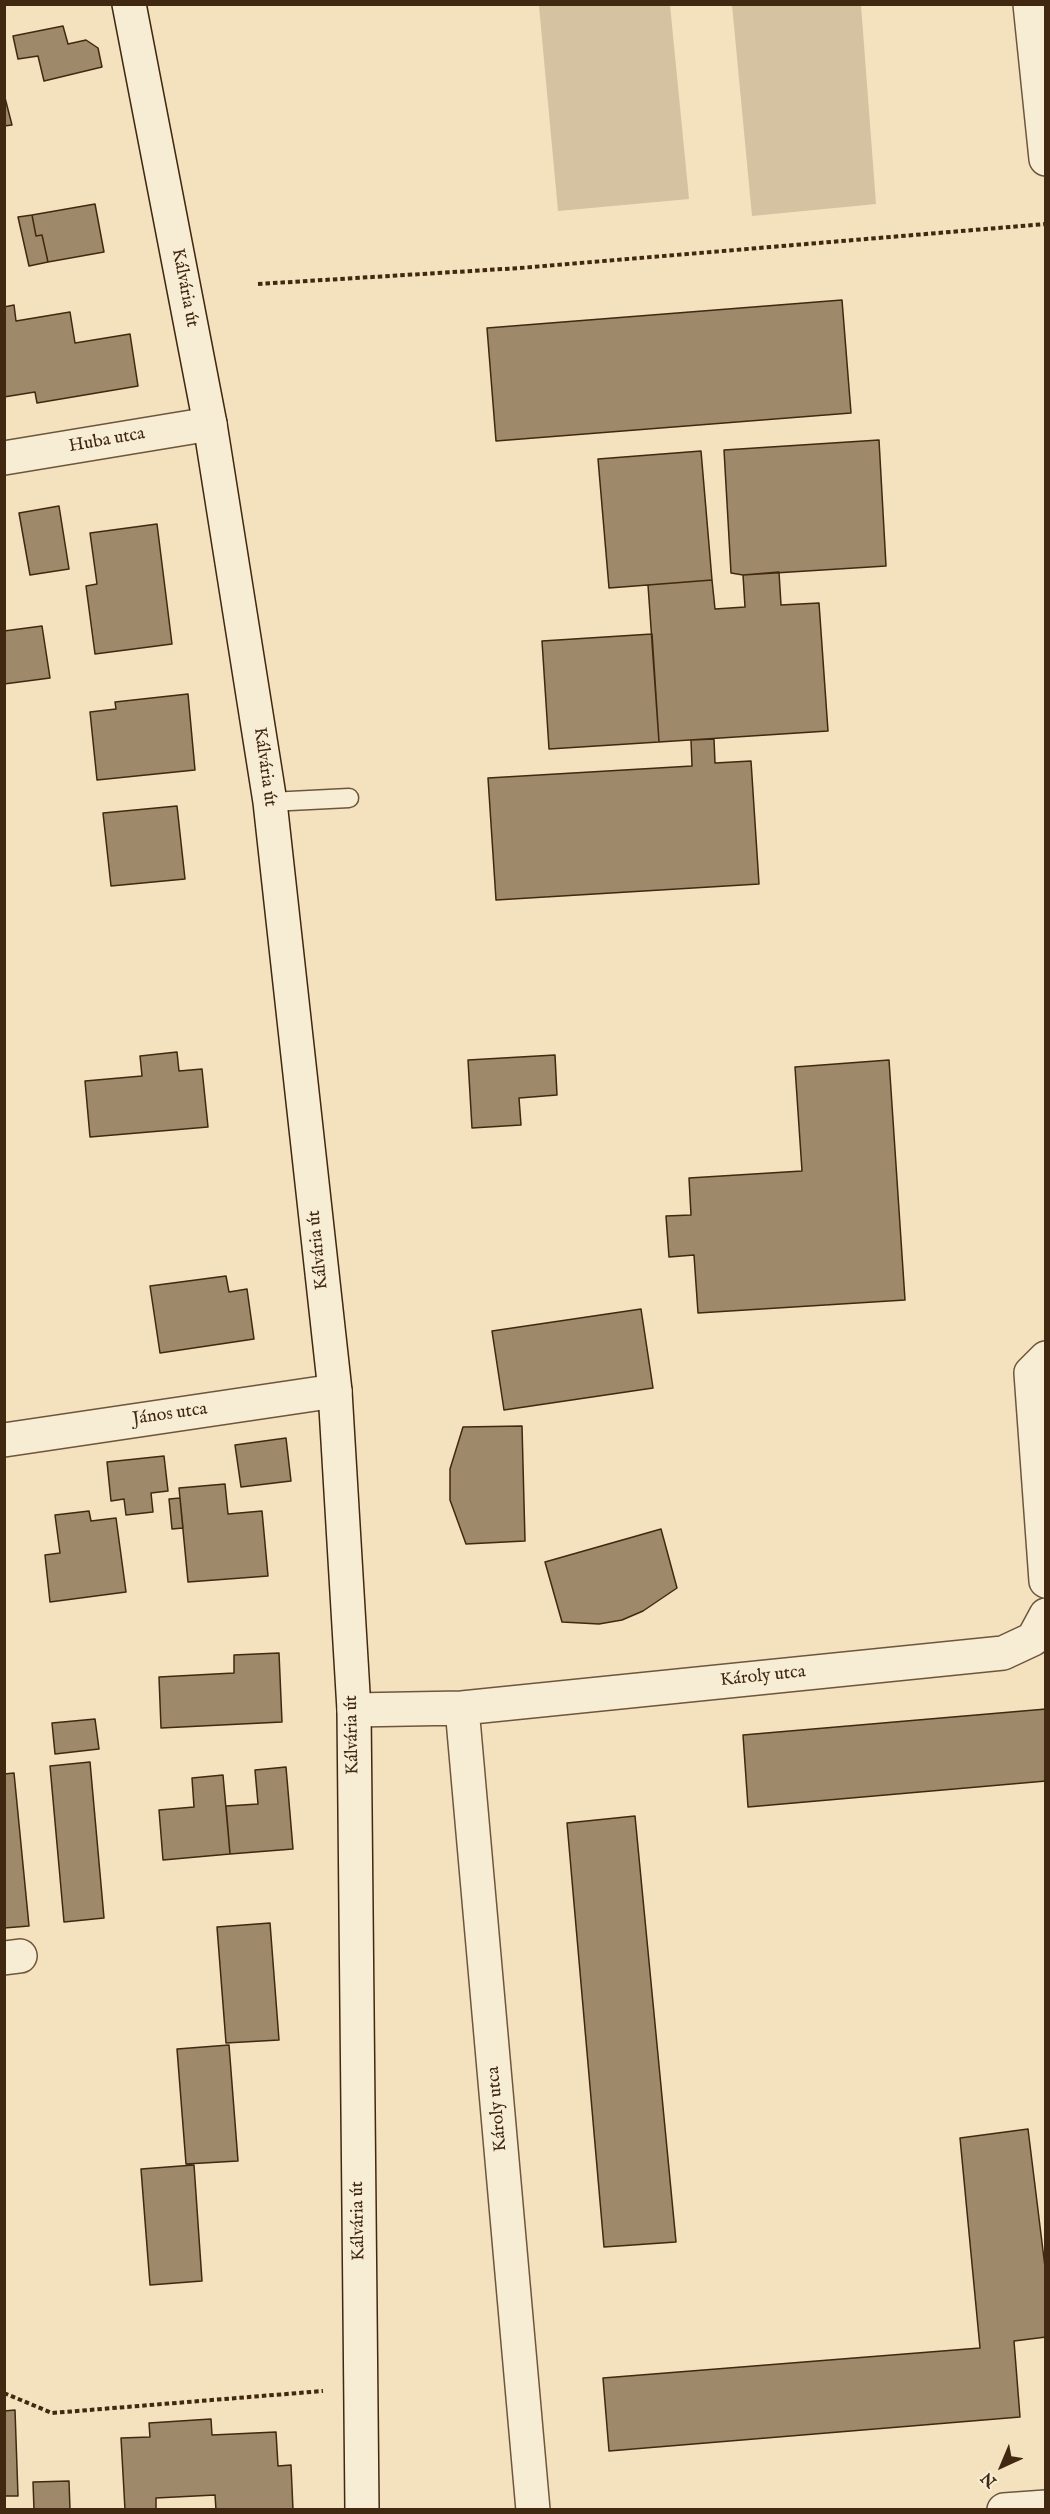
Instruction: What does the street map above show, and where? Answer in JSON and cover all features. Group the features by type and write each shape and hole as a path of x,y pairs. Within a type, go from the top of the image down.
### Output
{"street":[{"name":"Kálvária út","path":"129,4 210,424 270,802 335,1391 354,1710 362,2510"},
{"path":"1030,4 1046,159"},
{"name":"Huba utca","path":"4,458 210,424"},
{"path":"1038,1365 1046,1581"},
{"name":"János utca","path":"4,1440 335,1391"},
{"name":"Károly utca","path":"354,1710 462,1708 1003,1653 1033,1639 1046,1615"},
{"name":"Károly utca","path":"462,1708 533,2510"},
{"path":"1004,2510 1046,2507"}],"lane":[{"path":"270,802 349,798"}],"path":[{"path":"258,284 520,268 1046,224"},
{"path":"4,2393 52,2413 361,2387"}],"shaded area":[{"path":"557,4 670,5 689,199 558,211 539,6"},
{"path":"732,5 861,5 876,204 752,216"}],"building":[{"path":"63,26 68,44 86,40 98,48 102,67 44,81 38,56 18,59 13,36"},
{"path":"4,94 12,125 4,126"},
{"path":"95,204 104,252 48,262 42,235 36,236 32,215"},
{"path":"32,215 36,236 42,235 48,262 29,266 18,217"},
{"path":"842,300 851,413 496,441 487,328"},
{"path":"14,305 16,321 70,312 75,343 130,334 138,386 37,403 35,392 4,397 4,307"},
{"path":"879,440 886,566 743,575 731,573 724,450"},
{"path":"701,451 712,580 609,588 598,459"},
{"path":"59,506 69,569 30,575 19,513"},
{"path":"157,524 172,644 95,654 86,586 97,584 90,533"},
{"path":"779,572 781,605 819,603 828,731 659,742 648,585 712,580 715,609 745,607 743,575"},
{"path":"42,626 50,678 4,684 4,631"},
{"path":"652,634 659,742 549,749 542,641"},
{"path":"188,694 195,770 97,780 90,712 116,709 115,702"},
{"path":"714,739 715,763 751,761 759,884 496,900 488,778 692,766 691,740"},
{"path":"177,806 185,879 111,886 103,813"},
{"path":"177,1052 179,1071 202,1069 208,1127 90,1137 85,1081 142,1076 140,1056"},
{"path":"555,1055 557,1095 519,1098 521,1125 472,1128 468,1060"},
{"path":"889,1060 905,1300 698,1313 694,1255 669,1257 666,1216 691,1215 689,1178 802,1171 795,1067"},
{"path":"226,1276 229,1292 247,1289 254,1339 160,1353 150,1286"},
{"path":"641,1309 653,1388 504,1410 492,1331"},
{"path":"522,1426 525,1541 466,1544 450,1500 450,1469 463,1427"},
{"path":"286,1438 291,1481 241,1487 235,1445"},
{"path":"164,1456 168,1491 151,1493 153,1512 126,1515 124,1499 111,1501 107,1462"},
{"path":"225,1484 228,1514 262,1511 268,1576 188,1582 179,1488"},
{"path":"180,1498 183,1528 172,1529 169,1499"},
{"path":"89,1511 91,1521 116,1518 126,1592 50,1602 45,1555 60,1553 55,1515"},
{"path":"661,1529 677,1588 643,1611 622,1620 599,1624 562,1622 545,1562"},
{"path":"279,1653 282,1722 161,1728 159,1677 234,1673 234,1655"},
{"path":"1046,1709 1046,1781 748,1807 743,1735"},
{"path":"95,1719 99,1749 55,1754 52,1723"},
{"path":"90,1762 104,1918 64,1922 50,1766"},
{"path":"286,1767 293,1849 230,1854 226,1806 258,1804 255,1770"},
{"path":"14,1773 29,1926 4,1928 4,1774"},
{"path":"223,1775 230,1854 163,1860 159,1810 194,1807 192,1778"},
{"path":"635,1816 676,2242 604,2247 567,1823"},
{"path":"270,1923 279,2040 226,2043 217,1927"},
{"path":"229,2045 238,2161 186,2164 177,2049"},
{"path":"1028,2129 1046,2275 1046,2337 1014,2341 1020,2417 609,2451 603,2378 980,2348 960,2138"},
{"path":"194,2165 202,2281 150,2285 141,2169"},
{"path":"15,2410 18,2496 4,2496 4,2411"},
{"path":"211,2419 212,2435 276,2432 278,2466 291,2465 293,2510 216,2510 215,2495 156,2498 156,2510 125,2510 121,2438 150,2437 149,2423"},
{"path":"69,2481 70,2510 34,2510 33,2482"}]}
